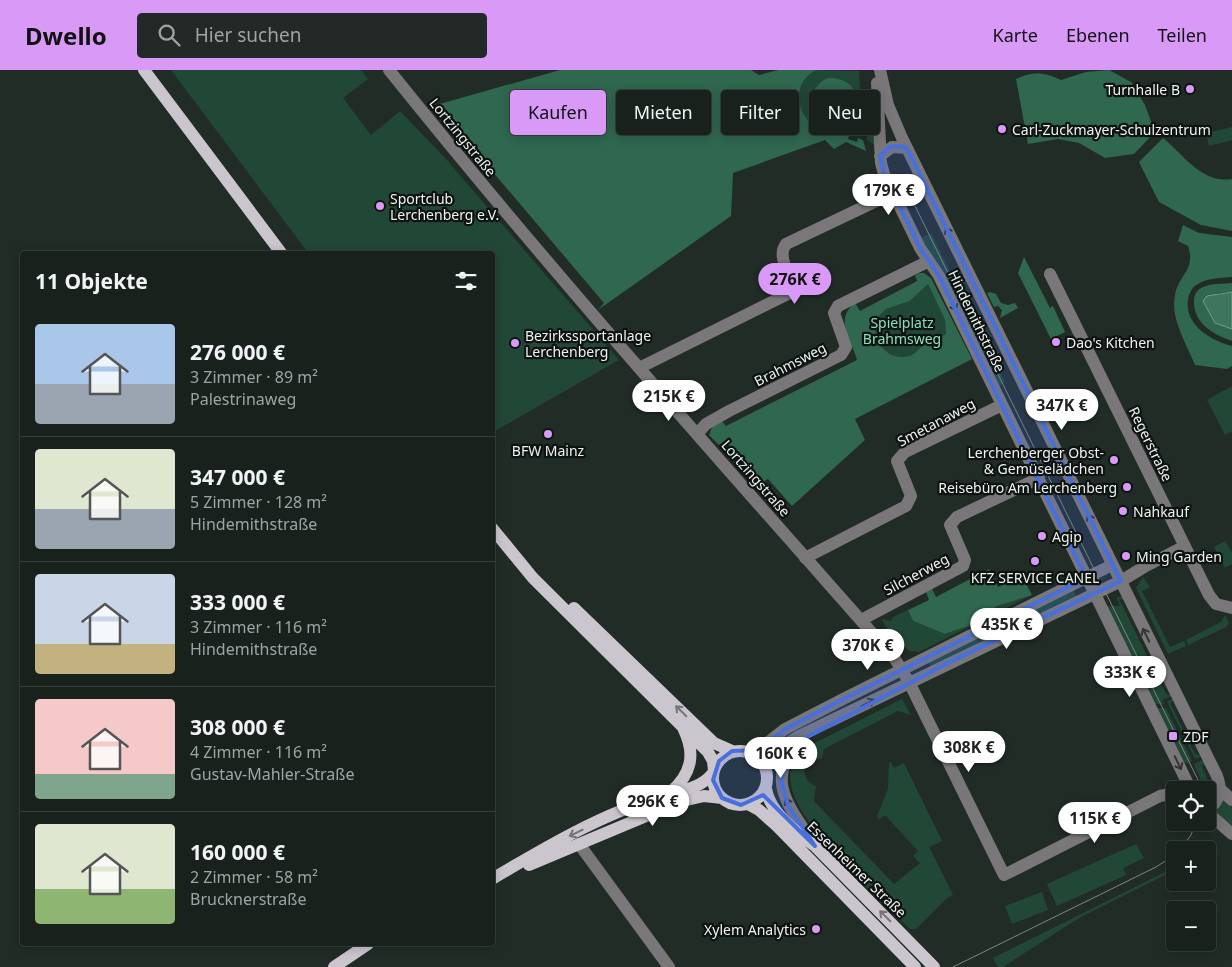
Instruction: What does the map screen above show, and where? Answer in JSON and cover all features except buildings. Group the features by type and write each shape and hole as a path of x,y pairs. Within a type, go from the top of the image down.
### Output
{"main road":[{"path":"144,70 280,251"},
{"path":"496,533 546,592 682,725 710,755 714,787 722,798"},
{"path":"495,879 682,801 704,796 722,798 734,804 748,804 758,798 766,789 766,769 760,759 750,752 732,752 714,743 496,533"},
{"path":"669,794 684,780 691,762 690,747 682,725"},
{"path":"495,878 544,848 611,815 701,784 713,772 722,757 732,752"},
{"name":"Essenheimer Straße","path":"766,789 770,804 799,835 815,846 934,967"},
{"name":"Essenheimer Straße","path":"748,804 759,810 777,826 915,967"},
{"path":"334,967 365,946"}],"street":[{"name":"Lortzingstraße","path":"390,70 450,147 639,368 698,433 903,670 1004,875 1153,800 1166,796"},
{"name":"Hindemithstraße","path":"878,70 888,105 907,148 1112,565 1126,579 1126,594 1217,776 1220,789"},
{"name":"Hindemithstraße","path":"878,70 882,169 929,261 939,276 1039,478 1183,781"},
{"path":"880,156 892,147 907,148"},
{"path":"639,368 788,294 790,282 782,255 782,249 786,244 893,193"},
{"name":"Brahmsweg","path":"698,433 706,424 729,411 841,355 846,347 834,313 838,306 929,261"},
{"name":"Regerstraße","path":"1050,274 1212,600 1220,606 1232,608"},
{"name":"Smetanaweg","path":"805,558 906,506 911,496 897,461 905,452 1002,405"},
{"name":"Silcherweg","path":"861,620 963,566 965,560 950,525 957,517 1039,478"},
{"path":"766,769 775,751 797,737 1126,579 1144,567 1185,546"},
{"path":"750,752 762,747 785,729 1112,565 1122,570 1144,567"},
{"path":"815,846 788,805 781,779 785,762 791,751 828,723"},
{"path":"1216,803 1220,789 1232,800"},
{"path":"1216,822 1232,834"},
{"path":"578,844 669,967"}],"highlighted area":[{"path":"900,146 907,148 1121,581 952,661 807,737 791,751 781,779 788,805 815,846 763,795 741,805 722,798 713,780 719,761 732,751 758,750 785,729 1086,578 939,276 920,248 884,174 880,156 889,147"}],"green space":[{"name":"Sportclub Lerchenberg e.V.","path":"171,70 361,70 368,79 343,98 371,135 400,111 446,159 619,360 495,431 495,251 307,251"},
{"path":"816,70 859,71 860,90 809,90 809,120 800,108 799,90 804,80"},
{"path":"1232,127 1232,140 1209,146 1206,133"},
{"path":"867,135 875,135 876,146 867,140"},
{"path":"931,233 1005,382 998,386 921,238"},
{"name":"Spielplatz Brahmsweg","path":"928,284 945,320 946,334 923,346 912,355 903,357 888,353 876,335 876,318 886,309 910,301"},
{"path":"1232,386 1232,431 1225,435 1207,400"},
{"path":"1225,541 1232,553 1232,564 1225,568 1214,547"},
{"path":"1143,577 1150,587 1142,591 1170,647 1184,641 1186,646 1168,654 1136,588"},
{"path":"1073,590 1076,596 932,669 928,661"},
{"path":"1032,595 919,652 910,651 903,646 882,619 891,621 893,617 908,610 913,621 945,634 968,626 997,606"},
{"path":"1124,596 1126,600 1119,599 1166,694 1173,695 1162,700 1164,704 1155,704 1106,606 1120,606 1117,598"},
{"path":"1225,615 1229,623 1226,627 1188,645 1186,640 1221,622"},
{"path":"1174,698 1176,702 1171,701 1171,705 1195,754 1203,756 1195,759 1167,702"},
{"path":"902,699 911,715 898,711 824,749 822,758 812,761 804,771 806,779 816,786 814,801 894,884 920,863 913,856 918,851 885,815 879,820 877,816 888,789 890,761 894,768 904,763 942,841 929,847 953,895 947,898 916,929 910,929 824,841 808,821 797,802 790,780 793,765 805,748"},
{"path":"1157,708 1166,708 1192,761 1185,764"},
{"path":"1205,759 1208,766 1201,765 1208,780 1216,781 1201,781 1194,764"},
{"path":"1226,798 1232,808 1232,830 1216,814 1221,801"},
{"path":"1136,844 1144,858 1123,868 1126,875 1057,906 1047,884"},
{"path":"1166,872 1165,875 1079,918 1003,967 998,967 993,958"},
{"path":"1042,892 1048,910 1012,924 1005,906"}],"shaded area":[{"path":"560,70 751,70 759,75 778,70 816,70 803,83 799,99 804,115 809,121 809,135 849,135 848,139 857,142 858,138 863,140 866,151 846,142 834,149 825,140 733,173 731,216 598,310 604,303 436,105"},
{"path":"1109,70 1131,82 1145,105 1155,132 1134,154 1105,158 1079,143 1058,139 1028,144 1016,79 1038,74 1049,75 1061,80 1086,72"},
{"path":"828,78 838,79 846,82 854,90 814,90 822,81"},
{"path":"1163,138 1203,173 1221,179 1232,179 1232,231 1201,225 1159,202 1139,162"},
{"path":"1183,225 1199,233 1232,237 1232,277 1214,279 1196,285 1192,289 1188,300 1190,317 1195,324 1208,336 1232,346 1232,366 1227,369 1195,365 1177,321 1174,304 1175,295 1190,261 1188,246 1178,241"},
{"path":"1024,257 1050,308 1053,306 1065,332 1051,339 1018,273"},
{"path":"924,273 931,278 972,359 855,419 865,440 792,506 768,479 763,482 725,441 719,445 709,435 712,427 721,420 726,426 857,360 846,329 845,322 849,309 855,303 860,311 917,281 915,275","holes":["928,284 945,320 946,334 923,346 912,355 903,357 896,356 883,349 876,335 876,319 886,309 910,301"]},
{"path":"1232,283 1232,292 1219,293 1204,301 1215,322 1232,329 1232,341 1212,332 1201,322 1195,309 1194,297 1205,286"},
{"path":"1232,292 1232,329 1215,323 1203,301 1207,296"},
{"path":"987,293 996,294 1001,303 1008,305 1015,303 1018,308 1000,318 1002,310 998,306 994,307"},
{"path":"989,569 998,587 1022,576 1032,595 997,606 968,626 945,634 913,621 908,610 929,600 926,592 932,589 936,597"}],"tram line":[{"path":"914,204 1199,781"},
{"path":"1187,841 1193,831"},
{"path":"953,967 1166,861"}],"place":[{"name":"Turnhalle B","path":"1190,89"},
{"name":"Carl-Zuckmayer-Schulzentrum","path":"1002,129"},
{"name":"Sportclub Lerchenberg e.V.","path":"380,206"},
{"name":"Dao's Kitchen","path":"1056,342"},
{"name":"Bezirkssportanlage Lerchenberg","path":"515,343"},
{"name":"BFW Mainz","path":"548,434"},
{"name":"Lerchenberger Obst- & Gemüselädchen","path":"1114,460"},
{"name":"Reisebüro Am Lerchenberg","path":"1127,487"},
{"name":"Nahkauf","path":"1123,511"},
{"name":"Agip","path":"1042,536"},
{"name":"Ming Garden","path":"1126,556"},
{"name":"KFZ SERVICE CANEL","path":"1035,561"},
{"name":"ZDF","path":"1173,736"},
{"name":"Xylem Analytics","path":"816,929"}]}
